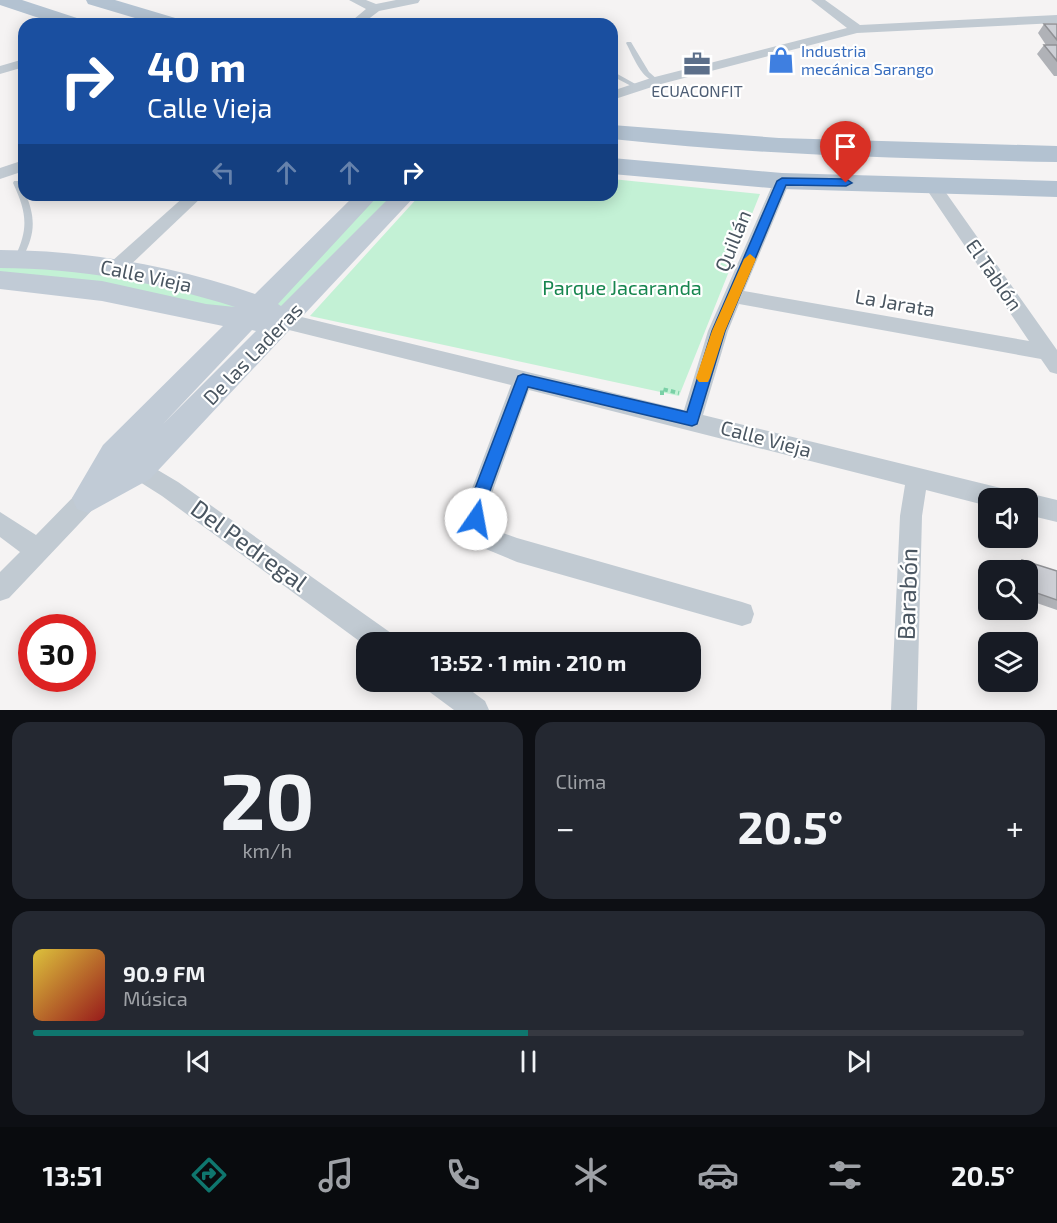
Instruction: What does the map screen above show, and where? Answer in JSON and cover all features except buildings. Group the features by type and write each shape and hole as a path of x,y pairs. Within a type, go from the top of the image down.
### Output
{"main road":[{"path":"3,0 58,18"},
{"path":"95,0 155,18"},
{"path":"618,133 730,144 896,151 1057,154"},
{"path":"618,167 782,181 1057,189"},
{"name":"De las Laderas","path":"88,498 114,455 362,201"},
{"name":"De las Laderas","path":"88,498 139,469 399,201"},
{"name":"Calle Vieja","path":"9,259 56,260 117,267 221,294 252,313"},
{"name":"Calle Vieja","path":"0,280 102,291 252,313 285,321"}],"street":[{"path":"355,0 375,8"},
{"path":"362,18 375,8 414,0"},
{"path":"817,0 857,29"},
{"path":"618,94 656,81 857,29 1057,19"},
{"path":"0,70 18,65"},
{"path":"0,174 18,167"},
{"name":"Quillán","path":"692,420 718,331 735,296 782,181"},
{"name":"El Tablón","path":"932,184 1052,359"},
{"path":"117,267 189,201"},
{"name":"La Jarata","path":"735,296 1052,359"},
{"name":"Calle Vieja","path":"285,321 978,493"},
{"path":"523,380 479,499 476,519 489,539 516,550 742,614"},
{"name":"Del Pedregal","path":"114,455 139,469 368,632"},
{"name":"Barabón","path":"904,710 911,516 917,478"},
{"name":"De las Laderas","path":"0,589 88,498"},
{"path":"1038,506 1057,511"},
{"path":"0,523 38,551"},
{"path":"451,692 476,710"}],"lane":[{"path":"629,43 646,73 656,81"},
{"path":"618,77 637,87"},
{"path":"9,259 28,242 31,224 26,201"}],"green space":[{"name":"Parque Jacaranda","path":"618,180 760,194 679,396 310,316 415,201 618,201"},
{"path":"368,201 390,201 290,310 271,302"},
{"path":"0,259 56,260 259,306 245,321 0,280"}],"slow traffic":[{"path":"703,378 718,331 750,259"}],"place":[{"name":"Industria mecánica Sarango","path":"781,60"},
{"name":"ECUACONFIT","path":"697,64"}],"route":[{"path":"476,519 479,499 523,380 692,420 718,331 735,296 782,181 846,183"}]}
